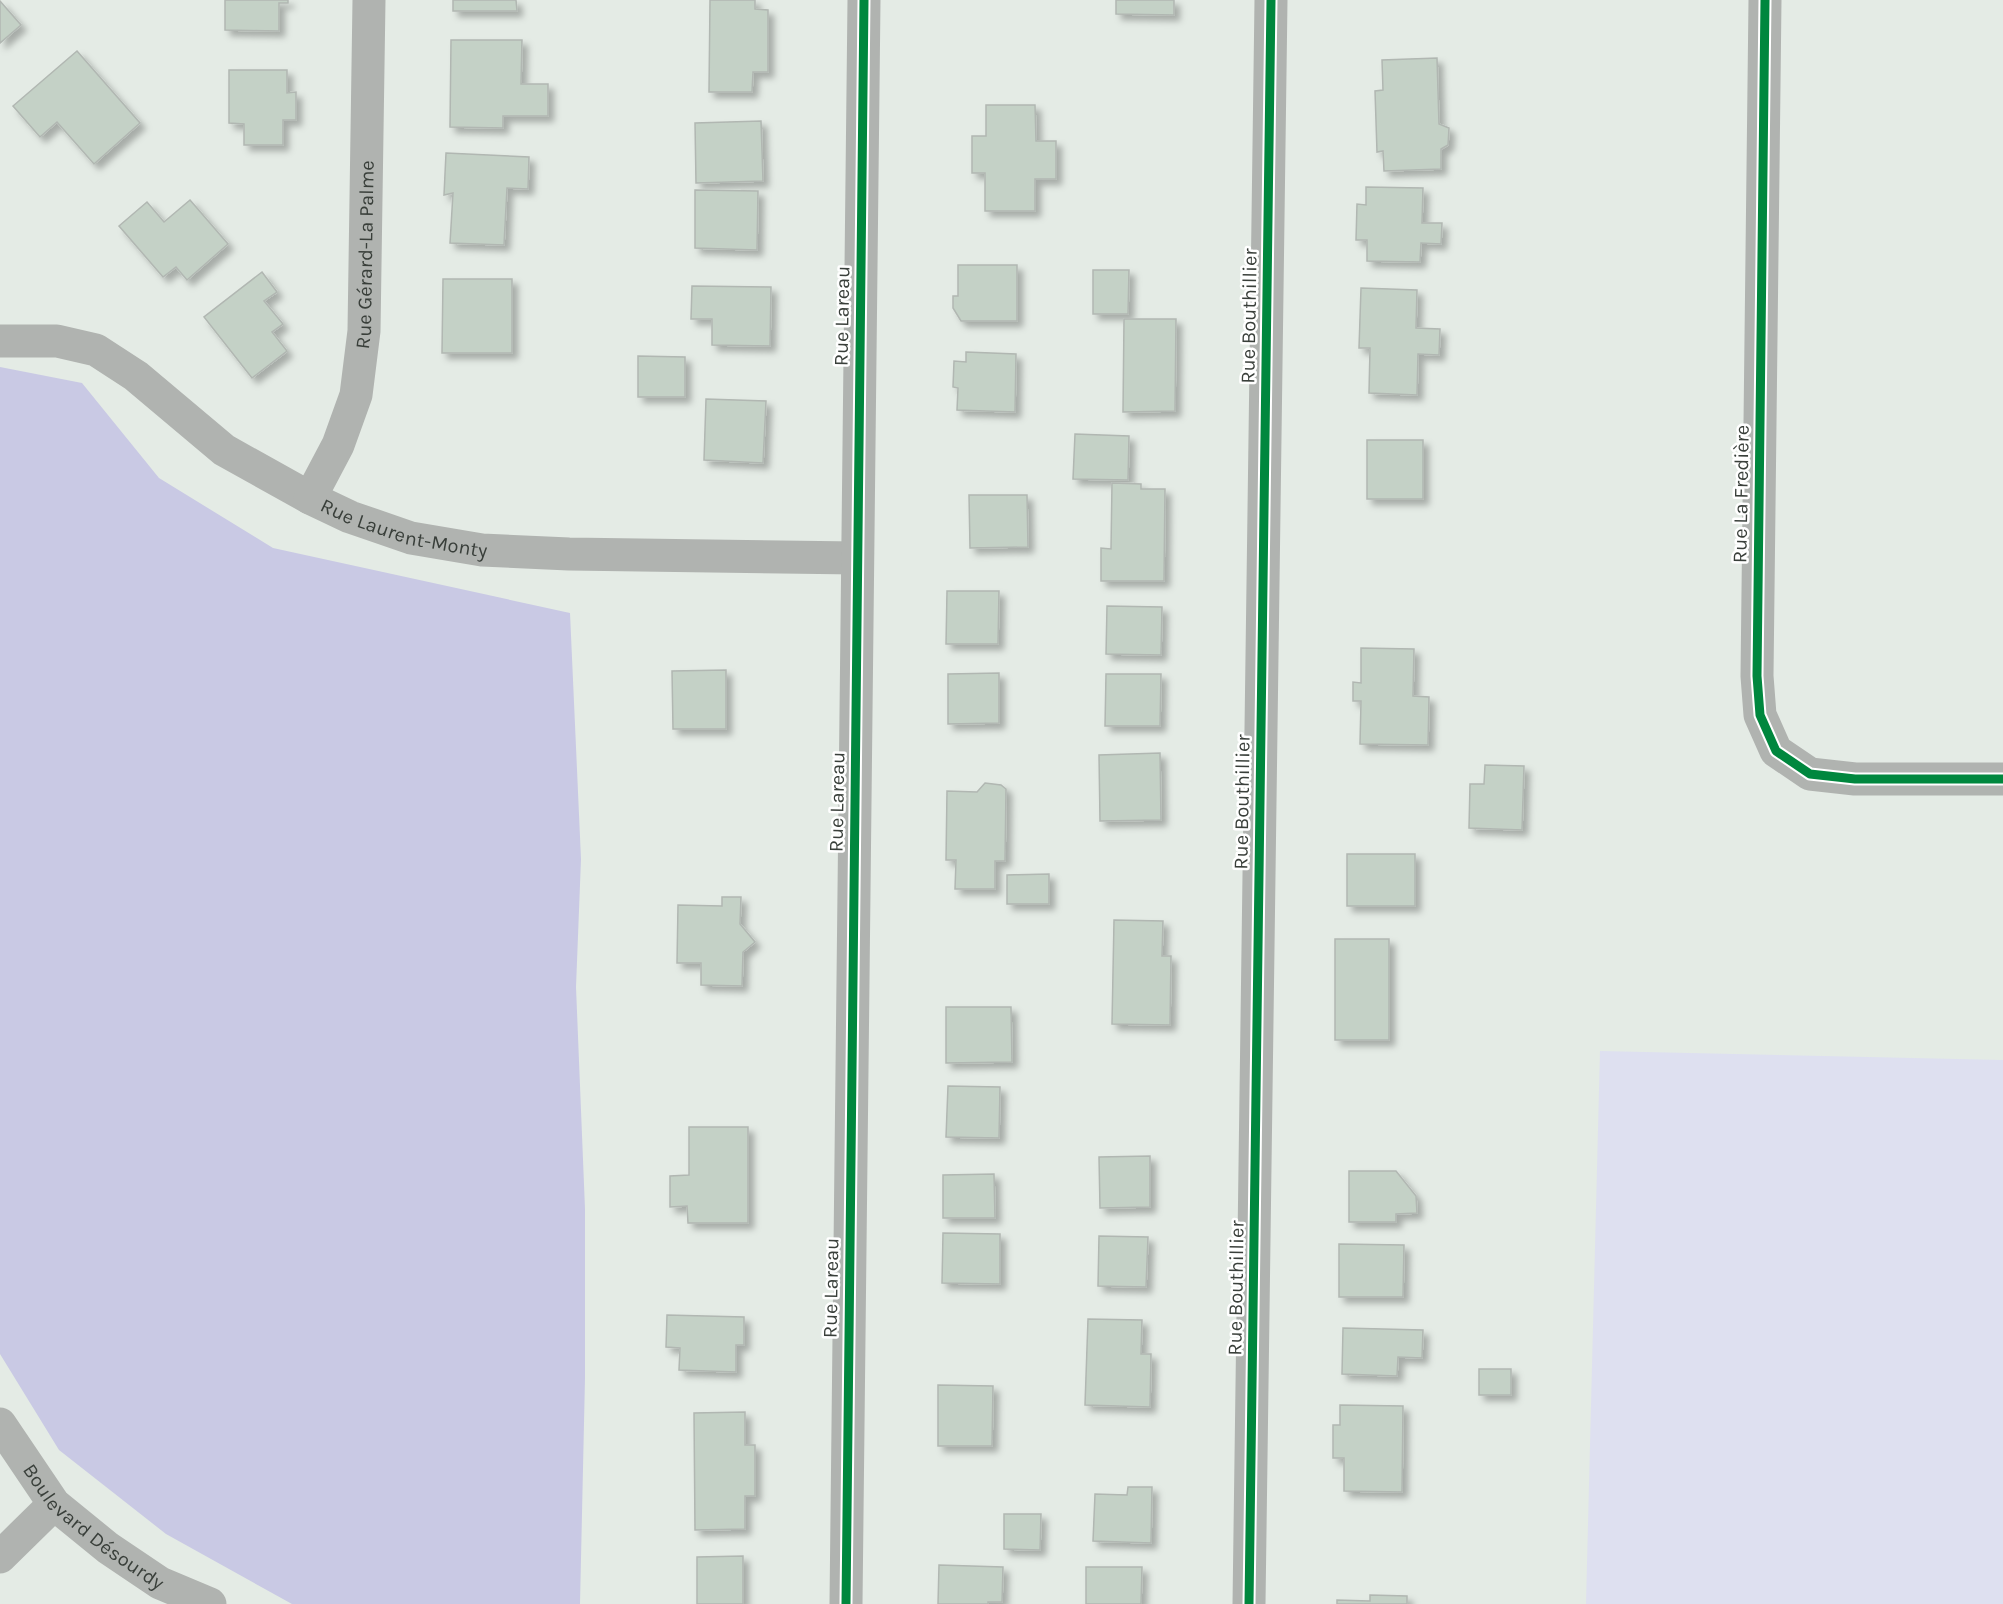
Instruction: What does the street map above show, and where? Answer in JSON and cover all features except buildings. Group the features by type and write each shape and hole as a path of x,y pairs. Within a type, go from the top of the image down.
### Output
{"street":[{"name":"Rue Gérard-La Palme","path":"310,498 338,445 356,395 364,331 369,0"},
{"name":"Rue Lareau","path":"846,1604 864,0"},
{"name":"Rue Bouthillier","path":"1250,1604 1271,0"},
{"name":"Rue La Fredière","path":"1765,0 1757,676 1760,715 1776,751 1810,774 1855,779 2003,779"},
{"name":"Rue Laurent-Monty","path":"0,341 57,341 96,350 136,376 224,450 310,498 351,517 411,538 482,550 568,554 857,558"},
{"name":"Boulevard Désourdy","path":"0,1424 54,1504 108,1548 160,1583 210,1604"},
{"path":"0,1557 54,1504"}],"shaded area":[{"path":"0,367 82,383 159,478 273,548 570,613 581,859 576,987 585,1209 585,1378 580,1604 292,1604 166,1534 59,1450 0,1354"},
{"path":"1600,1051 2003,1060 2003,1604 1586,1604"}],"cycle path":[{"path":"846,1604 864,0"},
{"path":"1249,1604 1271,0"},
{"path":"1765,0 1757,676 1760,715 1776,751 1810,774 1855,779 2003,779"}]}
